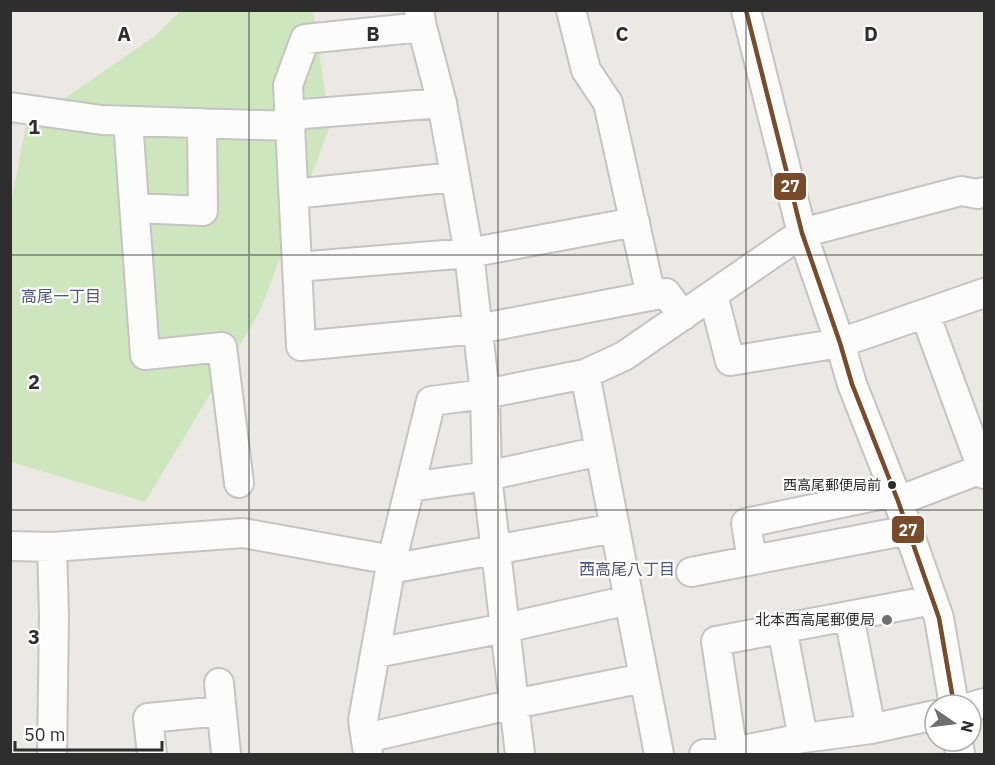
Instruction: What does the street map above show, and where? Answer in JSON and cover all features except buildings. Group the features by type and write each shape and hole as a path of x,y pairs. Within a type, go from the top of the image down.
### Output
{"street":[{"path":"571,10 586,70 608,103 651,296"},
{"path":"746,10 802,233 852,384 909,530 939,618 952,693"},
{"path":"520,754 487,476 485,394 478,329 469,253 442,103 420,19 305,39 288,85 301,346 478,329 666,293 683,316"},
{"path":"10,106 102,120 202,123 290,121 442,103"},
{"path":"128,121 145,355 222,347 239,483"},
{"path":"135,208 203,211 202,123"},
{"path":"294,194 454,177"},
{"path":"644,678 514,704 367,746 363,720 391,564 431,400 485,394 585,374 624,356 802,233 961,191 978,194 984,192"},
{"path":"297,267 469,253 635,222"},
{"path":"713,295 730,361 840,343 984,293"},
{"path":"752,560 746,523 896,496 984,470 925,314"},
{"path":"585,374 659,754"},
{"path":"410,487 487,476 600,451"},
{"path":"10,546 52,547 243,533 391,564 496,551 615,528"},
{"path":"691,572 909,530"},
{"path":"52,547 54,616 52,754"},
{"path":"376,653 505,628 629,600"},
{"path":"733,753 716,641 933,600"},
{"path":"849,615 871,729"},
{"path":"782,628 803,738"},
{"path":"152,754 148,718 220,697 226,754"},
{"path":"704,754 733,753 803,738 871,729 923,718"}],"green space":[{"path":"180,11 313,11 330,126 260,311 145,502 11,462 10,208 26,125 155,36"}],"transit line":[{"name":"27","path":"746,10 802,233 852,384 898,501 939,618 952,693"}],"place":[{"name":"西高尾郵便局前","path":"892,485"},
{"name":"北本西高尾郵便局","path":"887,620"}],"district":[{"name":"高尾一丁目","path":"61,296"},
{"name":"西高尾八丁目","path":"627,569"}]}
